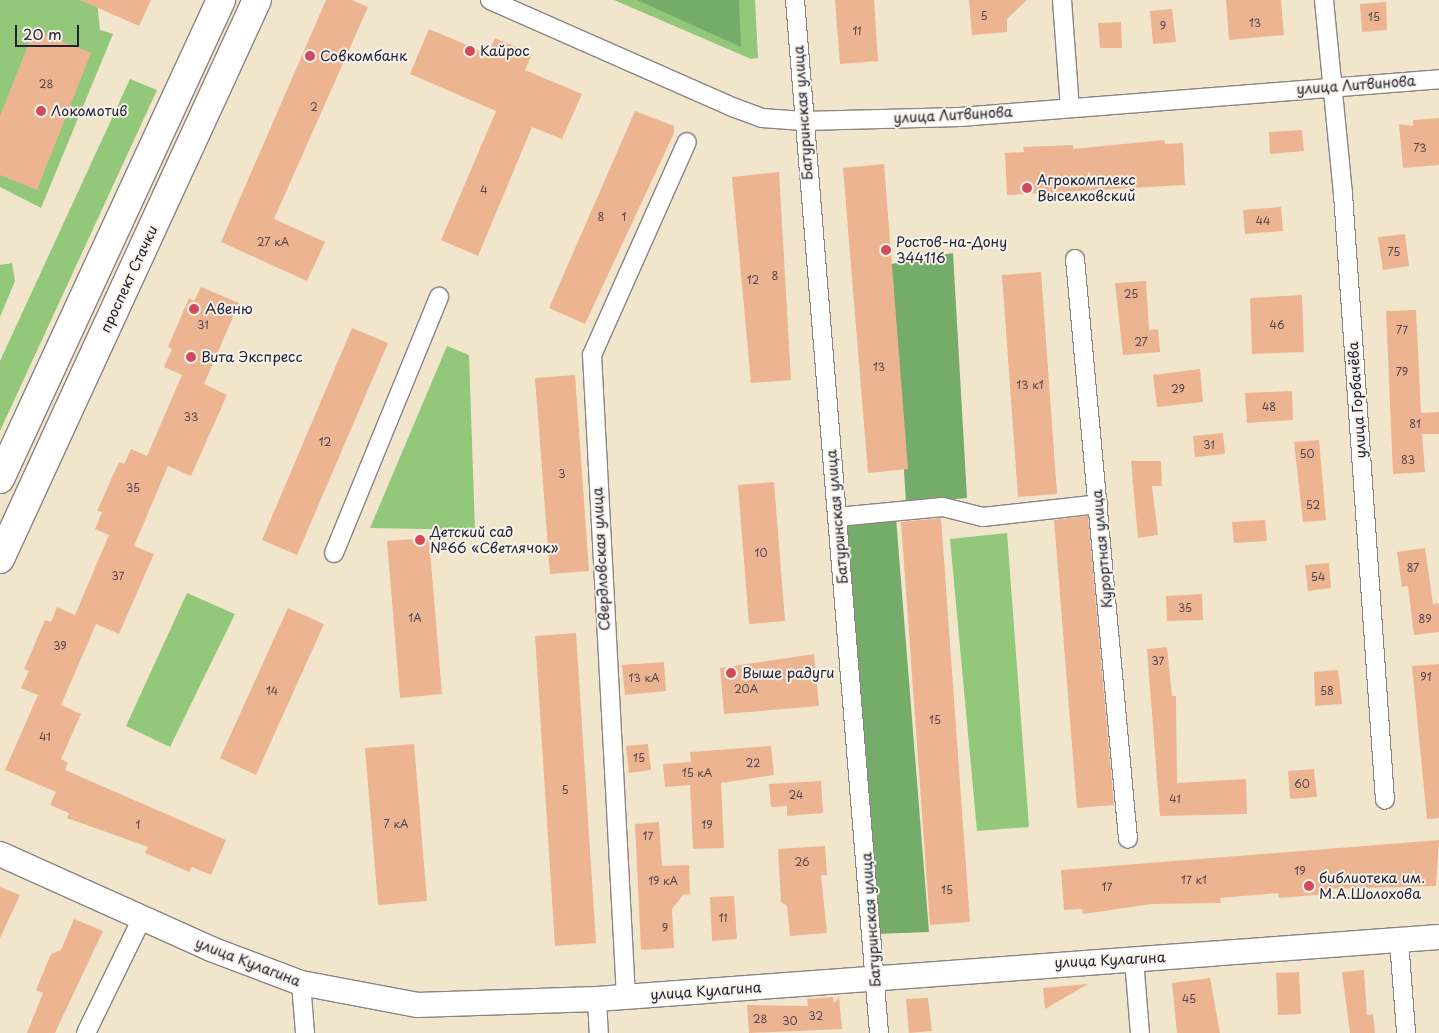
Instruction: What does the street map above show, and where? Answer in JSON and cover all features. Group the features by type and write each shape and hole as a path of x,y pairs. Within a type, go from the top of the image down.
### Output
{"main road":[{"path":"0,479 221,0"},
{"name":"проспект Стачки","path":"0,559 257,0"}],"street":[{"name":"улица Литвинова","path":"490,0 735,108 762,118 803,121 960,117 1331,86 1439,79"},
{"name":"Батуринская улица","path":"794,0 876,978 879,1033"},
{"path":"1062,0 1070,108"},
{"name":"улица Горбачёва","path":"1324,0 1343,194 1385,800"},
{"name":"Свердловская улица","path":"626,997 592,355 687,142"},
{"name":"Курортная улица","path":"1075,259 1128,839"},
{"path":"334,553 439,297"},
{"path":"837,517 944,507 983,517 1098,504"},
{"name":"улица Кулагина","path":"0,854 142,918 301,984 417,1005 597,1000 1439,937"},
{"path":"86,1033 142,918"},
{"path":"1399,941 1406,1033"},
{"path":"1134,959 1140,1033"},
{"path":"301,984 305,1033"},
{"path":"597,1000 599,1033"}],"green space":[{"name":"Локомотив","path":"0,0 97,0 100,30 113,34 41,208 0,187"},
{"path":"614,0 755,0 758,58 751,59"},
{"path":"637,0 739,0 741,47"},
{"path":"130,79 157,90 0,431 0,361"},
{"path":"953,253 967,498 906,503 891,264"},
{"path":"12,263 15,281 0,317 0,265"},
{"path":"447,346 469,355 475,530 370,528"},
{"path":"896,518 929,932 876,934 842,522"},
{"path":"1007,533 1029,827 977,831 950,539"},
{"path":"187,593 235,614 170,747 126,726"}],"building":[{"path":"80,0 151,0 139,26"},
{"path":"326,0 352,0 368,7 274,219 325,242 307,281 221,242"},
{"path":"835,0 874,0 878,61 840,64"},
{"path":"969,0 1027,0 1007,19 1007,32 972,35"},
{"path":"1226,0 1281,0 1284,35 1229,40"},
{"path":"1386,2 1387,30 1362,32 1360,4"},
{"path":"1172,9 1176,42 1153,44 1150,11"},
{"path":"1121,22 1122,48 1100,48 1098,23"},
{"path":"429,29 488,54 495,38 532,54 525,70 582,94 562,139 532,127 478,256 441,240 496,111 410,74"},
{"path":"34,30 91,53 37,190 0,175 0,116"},
{"path":"635,111 674,126 674,133 585,324 549,308"},
{"path":"1439,118 1439,165 1403,168 1399,124 1413,126 1413,120"},
{"path":"1302,130 1304,151 1270,154 1269,132"},
{"path":"1164,140 1165,144 1183,143 1185,185 1007,195 1005,153 1024,152 1023,147 1073,145 1073,149"},
{"path":"884,164 908,469 868,473 843,168"},
{"path":"779,172 791,380 751,383 732,177"},
{"path":"1281,207 1283,231 1245,234 1243,210"},
{"path":"1405,234 1409,266 1383,270 1378,237"},
{"path":"1041,272 1057,494 1018,497 1002,275"},
{"path":"1146,281 1149,330 1158,329 1160,352 1123,355 1115,283"},
{"path":"201,287 239,303 204,384 227,395 191,476 168,466 134,546 154,554 119,634 96,624 61,705 81,714 61,759 68,763 65,770 226,840 211,875 192,867 189,872 145,853 148,847 67,818 69,813 50,805 56,792 5,770 38,695 21,688 29,671 24,669 45,620 51,622 57,607 75,615 109,535 95,529 102,512 97,511 119,462 124,464 131,449 147,456 182,375 164,367 172,349 168,347 189,298 194,301"},
{"path":"1302,295 1304,352 1252,354 1250,298"},
{"path":"1416,310 1421,413 1439,412 1439,434 1422,434 1425,472 1393,474 1386,311"},
{"path":"352,328 388,343 297,555 262,540"},
{"path":"1200,369 1203,402 1157,407 1153,375"},
{"path":"575,375 589,571 550,574 535,378"},
{"path":"1292,391 1293,420 1247,423 1245,393"},
{"path":"1223,433 1225,454 1195,457 1193,436"},
{"path":"1319,440 1326,520 1303,522 1294,442"},
{"path":"1131,461 1161,461 1162,486 1152,486 1158,535 1138,538"},
{"path":"774,482 785,621 749,624 738,485"},
{"path":"1088,516 1114,805 1077,808 1054,520"},
{"path":"941,518 970,922 930,925 901,522"},
{"path":"1265,520 1267,541 1234,543 1232,522"},
{"path":"429,538 442,694 400,698 387,541"},
{"path":"1425,548 1433,604 1439,603 1439,632 1414,635 1408,586 1402,587 1397,552"},
{"path":"1329,563 1331,588 1308,591 1305,565"},
{"path":"1202,594 1203,620 1167,621 1166,596"},
{"path":"288,608 324,624 256,775 220,758"},
{"path":"576,633 596,943 555,946 535,636"},
{"path":"1167,647 1172,696 1176,696 1177,783 1246,779 1247,814 1160,816 1147,649"},
{"path":"814,654 819,706 724,714 720,668"},
{"path":"664,662 666,691 625,695 622,665"},
{"path":"1439,664 1439,818 1427,819 1412,666"},
{"path":"1338,670 1342,704 1315,706 1314,672"},
{"path":"414,744 427,901 378,905 365,748"},
{"path":"648,744 651,770 629,773 626,746"},
{"path":"771,746 774,775 721,783 724,848 693,849 690,785 665,787 663,764 691,762 690,752"},
{"path":"1314,769 1317,797 1290,799 1288,771"},
{"path":"821,781 823,813 787,816 787,806 771,807 769,784"},
{"path":"659,822 662,866 689,865 690,894 683,895 672,909 674,948 641,950 635,824"},
{"path":"1439,840 1436,886 1326,889 1327,894 1279,898 1278,893 1220,898 1221,903 1152,904 1083,914 1082,909 1064,910 1061,870"},
{"path":"825,846 827,875 821,875 827,933 790,936 787,906 781,902 778,849"},
{"path":"0,887 20,895 0,938"},
{"path":"734,896 737,939 712,941 710,897"},
{"path":"74,919 103,931 55,1033 27,1033 43,993 36,990 51,954 61,950"},
{"path":"1364,970 1367,1015 1373,1014 1375,1033 1350,1033 1342,972"},
{"path":"1299,972 1301,1014 1278,1015 1276,973"},
{"path":"1210,978 1220,1033 1177,1033 1172,983"},
{"path":"1088,984 1045,1009 1043,988"},
{"path":"833,997 834,1003 839,997 842,1029 749,1033 747,1005 808,1006 807,999"},
{"path":"928,998 932,1031 909,1033 906,999"}],"place":[{"name":"Кайрос","path":"470,51"},
{"name":"Совкомбанк","path":"310,56"},
{"name":"Локомотив","path":"41,111"},
{"name":"Агрокомплекс Выселковский","path":"1027,188"},
{"name":"Ростов-на-Дону 344116","path":"886,250"},
{"name":"Авеню","path":"194,309"},
{"name":"Вита Экспресс","path":"191,357"},
{"name":"Детский сад №66 «Светлячок»","path":"420,540"},
{"name":"Выше радуги","path":"731,673"},
{"name":"библиотека им. М.А.Шолохова","path":"1309,886"}]}
